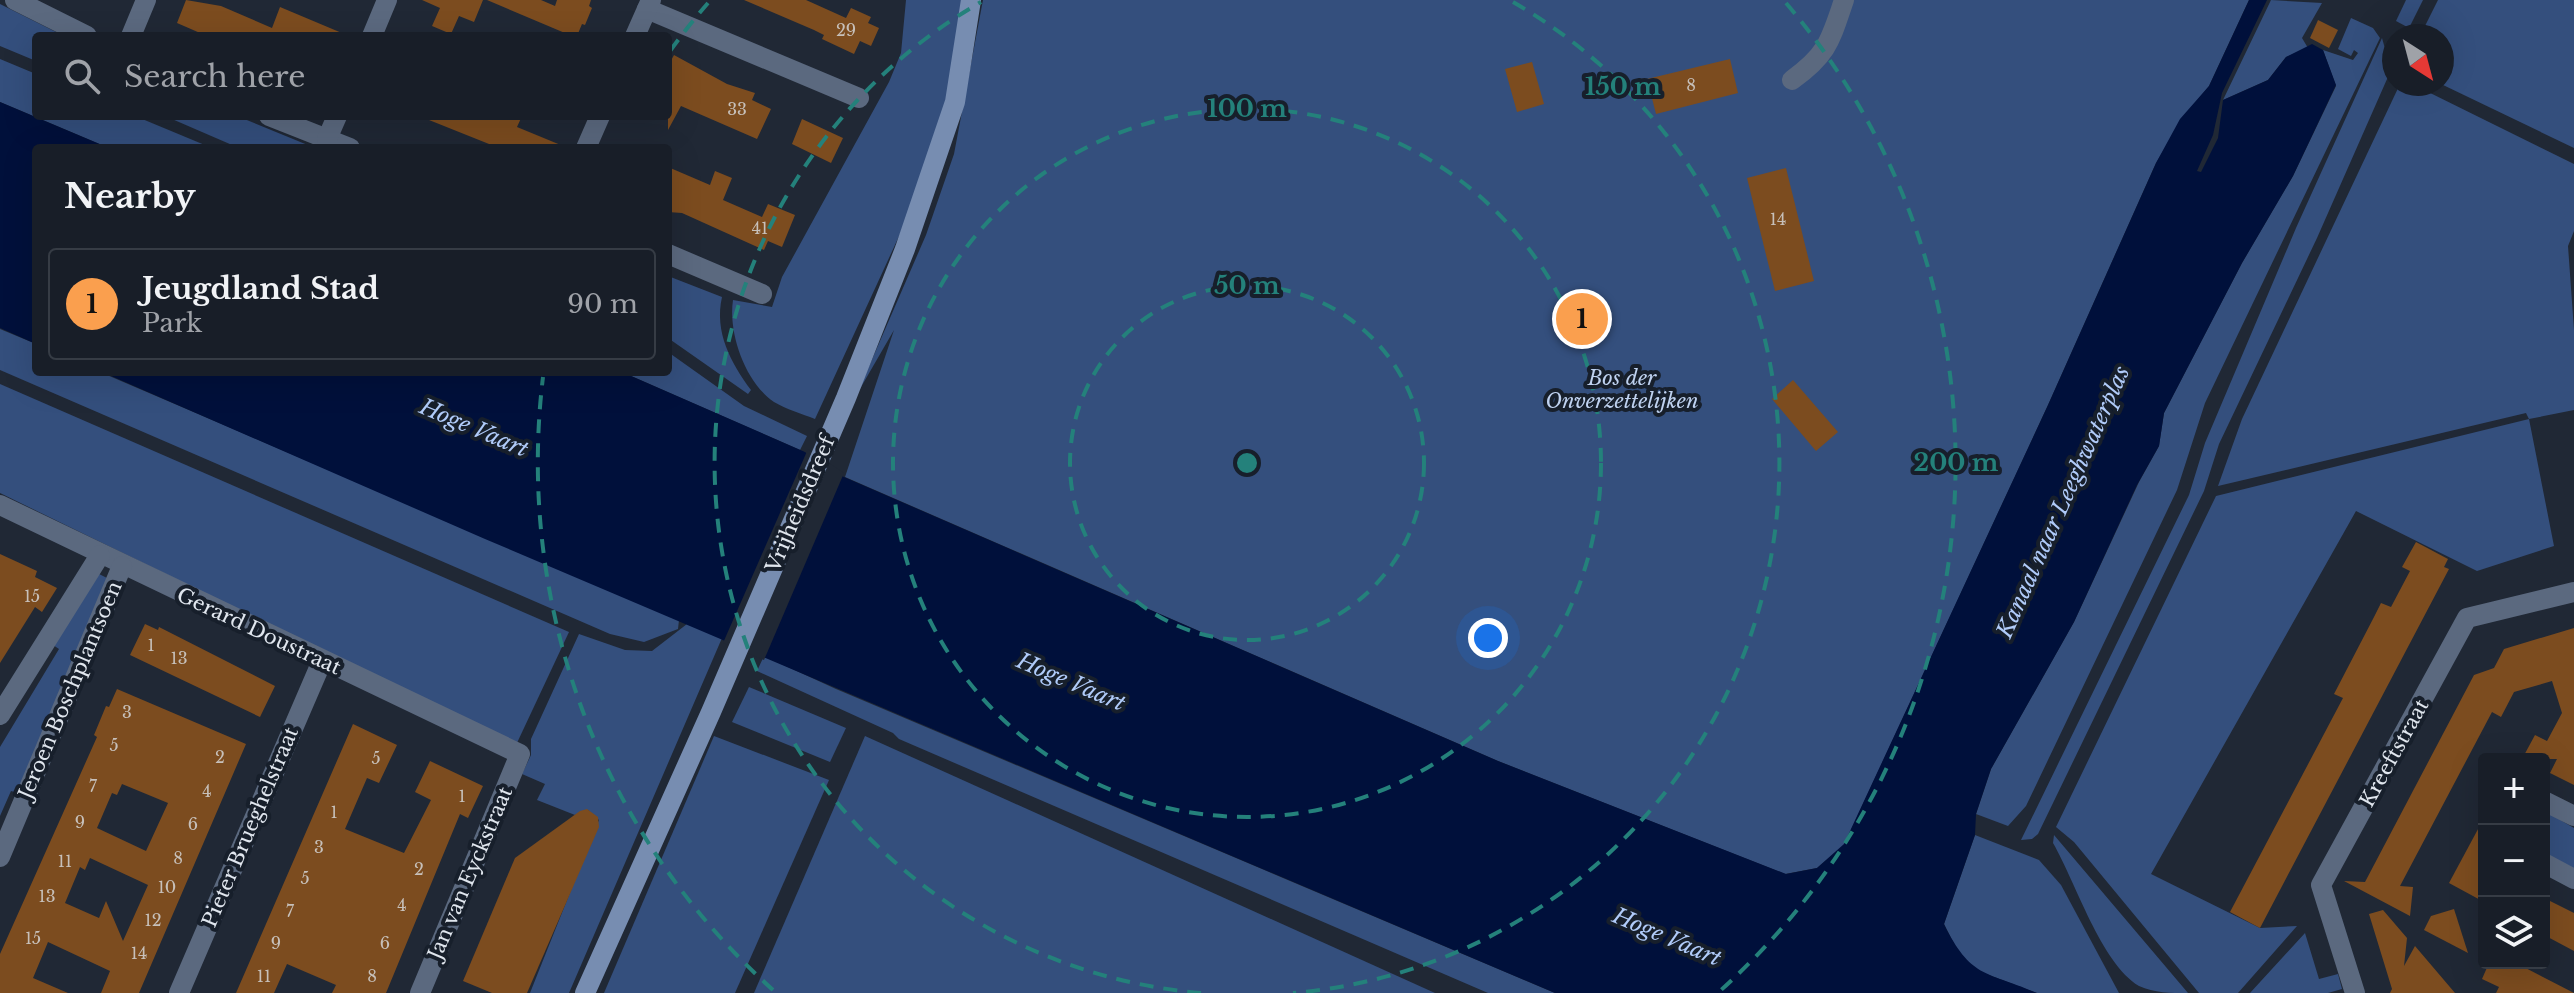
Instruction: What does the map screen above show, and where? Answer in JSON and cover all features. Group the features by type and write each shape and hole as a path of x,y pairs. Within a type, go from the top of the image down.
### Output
{"main road":[{"name":"Vrijheidsdreef","path":"585,993 711,712 846,398 905,249 955,102 971,0"}],"street":[{"path":"15,0 79,32"},
{"path":"133,32 146,0"},
{"path":"374,32 387,0"},
{"path":"1792,80 1819,61 1830,42 1844,0"},
{"path":"637,32 649,5 859,98"},
{"path":"279,120 340,144"},
{"path":"327,139 335,120"},
{"path":"588,144 598,120"},
{"path":"672,256 762,294"},
{"name":"Gerard Doustraat","path":"0,505 520,754"},
{"name":"Jeroen Boschplantsoen","path":"0,715 100,555"},
{"name":"Jeroen Boschplantsoen","path":"0,857 122,566"},
{"name":"Kreeftstraat","path":"2355,993 2321,885 2459,632 2467,618 2574,592"},
{"name":"Pieter Brueghelstraat","path":"179,993 322,661"},
{"name":"Jan van Eyckstraat","path":"420,993 520,754"},
{"path":"2550,804 2574,816"},
{"path":"2550,866 2574,879"}],"green space":[{"path":"906,0 963,0 945,113 900,234 815,419 774,402 755,382 736,342 733,300 772,307 782,277 889,82 901,53"},
{"name":"Bos der Onverzettelijken","path":"983,0 2249,0 2209,86 2182,119 2156,163 2048,405 1844,845 1817,868 1785,874 1498,761 845,477 894,330 857,394 926,235 954,154"},
{"path":"2271,0 2322,3 2302,38 2308,48 2286,57 2268,80 2223,100"},
{"path":"2406,0 2423,0 2411,24 2396,21"},
{"path":"2438,0 2574,0 2574,148 2454,90 2454,24 2426,24"},
{"path":"0,4 56,32 32,32 32,59 0,46"},
{"path":"2351,18 2373,28 2380,38 2205,403 2177,490 2026,806 2008,826 1976,814 1991,769 2074,622 2159,446 2164,413 2242,263 2293,176 2336,86 2323,50 2353,60 2358,53 2354,50 2351,56 2338,49"},
{"path":"2382,38 2382,90 2317,238 2219,444 2204,491 2038,834 2032,839 2021,840 2189,495 2205,443 2296,228"},
{"path":"0,59 32,72 32,116 0,102"},
{"path":"2394,96 2436,96 2574,164 2574,231 2568,246 2574,330 2574,410 2529,419 2526,413 2218,486 2242,419"},
{"path":"43,120 145,120 202,144 100,144"},
{"path":"174,120 247,120 305,144 230,144"},
{"path":"672,278 722,297 722,335 731,358 751,390 748,394 672,341"},
{"path":"0,329 32,342 32,376 109,376 679,620 678,629 644,642 610,634 0,370"},
{"path":"672,355 744,406 807,436 800,450 631,376 672,376"},
{"path":"0,384 569,632 516,745 0,493"},
{"path":"2529,419 2554,546 2477,571 2356,511 2151,874 2260,928 2297,926 2238,993 2199,993 2074,842 2056,827 2216,496"},
{"path":"99,574 107,578 18,793 11,791 0,816 0,747 59,649 53,645"},
{"path":"687,624 722,638 569,993 530,993 599,820 588,810 575,815 537,800 545,784 522,774 531,755 531,739 579,634 625,650 652,651"},
{"path":"764,656 1555,993 1488,993 899,739 893,733 757,671"},
{"path":"749,687 846,728 830,762 732,722"},
{"path":"714,736 829,780 735,993 604,993"},
{"path":"865,736 1435,993 754,993"},
{"path":"2550,814 2574,828 2574,871 2550,858"},
{"path":"1975,835 2039,860 2061,885 2119,993 2037,993 1973,969 1957,950 1944,924"},
{"path":"2054,835 2188,993 2151,990 2139,986 2125,975 2090,921 2053,843"},
{"path":"2305,933 2319,979 2338,974 2342,989 2328,993 2250,993"}],"water":[{"path":"2249,0 2267,0 2222,93 2213,135 2197,171 2201,172 2218,138 2223,100 2268,80 2286,57 2312,44 2323,50 2336,85 2293,176 2242,263 2164,413 2159,446 2137,485 2074,622 1991,769 1976,814 1975,835 1944,924 1972,964 1992,976 2037,993 1555,993 485,539 111,376 631,376 805,452 828,470 1498,761 1786,874 1817,868 1844,844 2048,405 2156,163 2180,119 2209,86"},
{"path":"0,102 32,116 32,120 43,120 100,144 32,144 32,342 0,328"}],"pier":[{"path":"808,449 844,473 764,660 723,643"}],"building":[{"path":"186,0 221,6 272,28 280,7 339,32 198,32 177,23"},
{"path":"422,0 483,0 474,22 459,16 452,32 432,26 440,8"},
{"path":"487,0 541,0 555,6 557,0 591,0 589,6 592,8 585,25 582,24 579,32 563,32"},
{"path":"744,0 806,0 846,18 851,8 871,17 868,23 879,28 871,46 860,41 854,54 822,39 824,35 814,30"},
{"path":"2318,20 2338,30 2329,48 2310,38"},
{"path":"674,55 727,84 755,93 752,100 771,109 757,139 681,106 668,130 668,120 672,120"},
{"path":"1730,59 1738,93 1656,114 1647,79"},
{"path":"1532,62 1544,104 1517,112 1505,69"},
{"path":"802,119 843,138 831,163 792,144"},
{"path":"429,120 520,120 517,127 558,144 489,144"},
{"path":"1786,168 1814,281 1775,291 1747,178"},
{"path":"672,169 710,185 715,171 732,178 723,200 762,217 768,204 795,215 782,247 768,241 764,250 682,213 672,212"},
{"path":"1793,380 1838,432 1816,451 1772,399"},
{"path":"2416,542 2448,559 2444,567 2449,569 2260,928 2230,912 2343,698 2334,694 2381,603 2391,607 2410,571 2402,567"},
{"path":"0,554 37,571 35,577 57,588 42,612 35,607 0,663"},
{"path":"145,624 158,630 159,627 275,686 260,717 130,655"},
{"path":"2574,628 2574,785 2550,773 2557,759 2550,759 2550,753 2525,753 2535,735 2547,741 2562,713 2552,681 2514,692 2501,717 2492,712 2400,886 2413,887 2410,916 2344,881 2365,882 2474,675 2494,668 2504,649"},
{"path":"117,689 246,744 139,993 101,993 110,971 48,942 33,978 68,993 0,993 0,954 97,737 94,735 106,706 109,707","holes":["122,784 168,803 146,851 97,828 112,793 117,795","90,858 148,885 123,941 106,901 99,918 65,903 80,867 85,870"]},
{"path":"353,724 397,745 379,783 367,778 345,829 404,853 431,800 415,792 430,761 483,786 468,818 460,814 386,993 332,993 336,985 287,964 274,993 236,993"},
{"path":"587,809 598,817 599,827 527,993 492,993 463,981 515,858"},
{"path":"2478,829 2478,899 2449,883"},
{"path":"2550,901 2574,913 2574,951 2550,938"},
{"path":"2454,909 2468,953 2424,930 2431,916"},
{"path":"2383,910 2407,938 2404,966 2415,946 2455,993 2390,993 2392,989 2369,914"},
{"path":"2486,969 2528,969 2574,993 2496,993 2499,987 2482,979"}],"place":[{"name":"Jeugdland Stad","path":"1582,319"}],"water label":[{"name":"Hoge Vaart","path":"474,428"},
{"name":"Kanaal naar Leeghwaterplas","path":"2063,502"},
{"name":"Hoge Vaart","path":"1071,682"},
{"name":"Hoge Vaart","path":"1667,937"}]}
